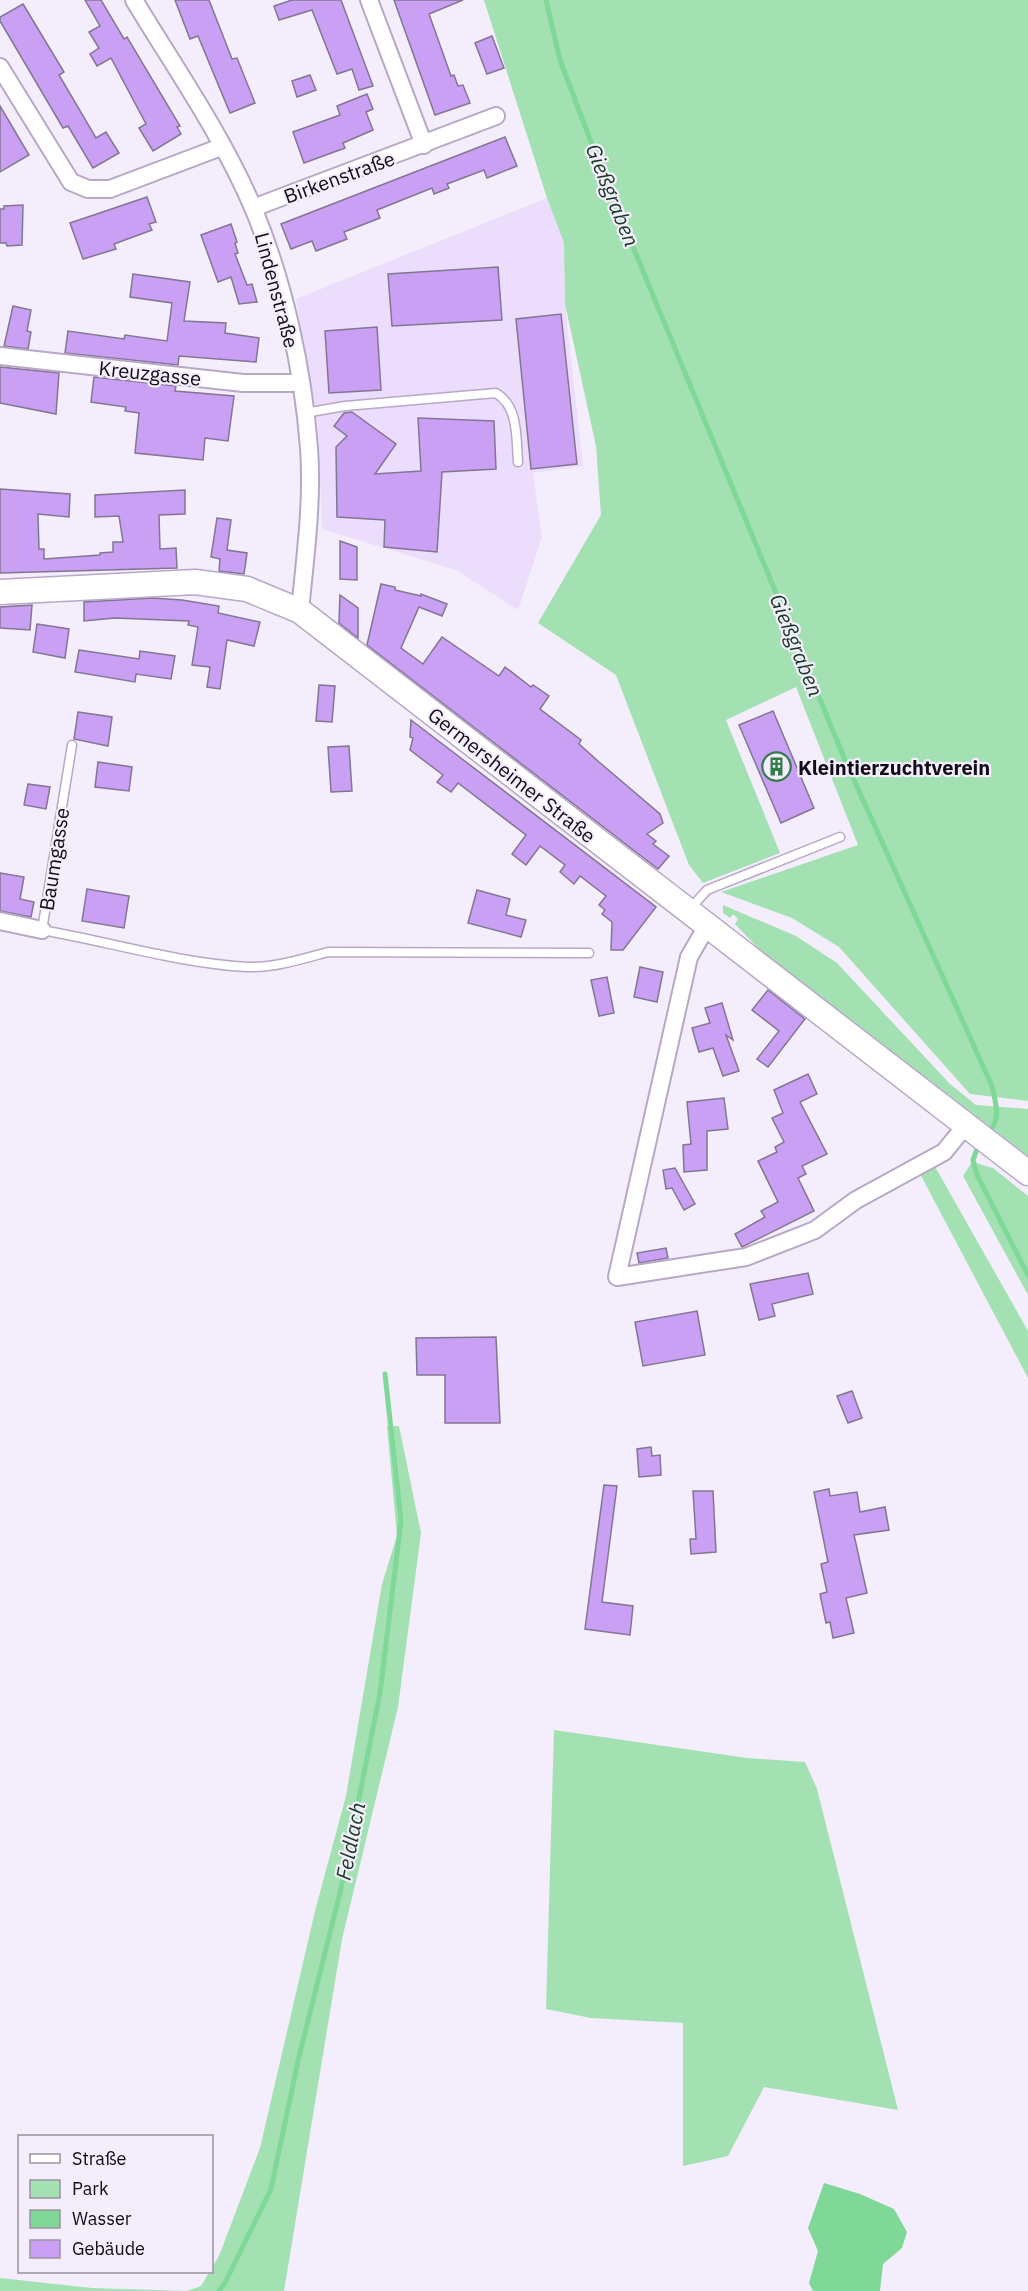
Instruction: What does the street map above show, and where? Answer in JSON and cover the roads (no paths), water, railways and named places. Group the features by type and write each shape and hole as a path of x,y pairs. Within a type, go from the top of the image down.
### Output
{"street":[{"name":"Lindenstraße","path":"134,0 221,147 253,208 274,268 301,383 309,450 308,527 300,612"},
{"path":"369,0 424,145"},
{"path":"0,67 71,182 88,189 110,189 221,147"},
{"name":"Birkenstraße","path":"253,208 496,116"},
{"name":"Kreuzgasse","path":"0,356 243,383 301,383"},
{"name":"Germersheimer Straße","path":"0,592 215,584 247,589 300,612 1028,1173"},
{"path":"698,918 617,1277 746,1257 815,1230 856,1200 944,1152 970,1127"},
{"name":"Baumgasse","path":"0,921 42,930"}],"lane":[{"path":"304,413 330,407 496,393 506,399 514,418 518,462"},
{"name":"Baumgasse","path":"42,930 72,745"},
{"path":"698,918 706,890 840,837"},
{"path":"42,930 171,956 248,967 289,963 328,952 589,953"}],"water":[{"path":"824,2183 860,2194 894,2209 907,2232 902,2248 883,2264 880,2291 813,2291 809,2283 818,2251 808,2228"}],"waterway":[{"name":"Gießgraben","path":"546,0 560,60 607,184 845,760 992,1086 996,1117 987,1135"},
{"name":"Gießgraben","path":"979,1144 973,1160 977,1175 1028,1275"},
{"name":"Feldlach","path":"219,2291 271,2189 298,2061 340,1893 380,1693 401,1521 385,1374"}],"place":[{"name":"Kleintierzuchtverein","path":"777,767"}]}
